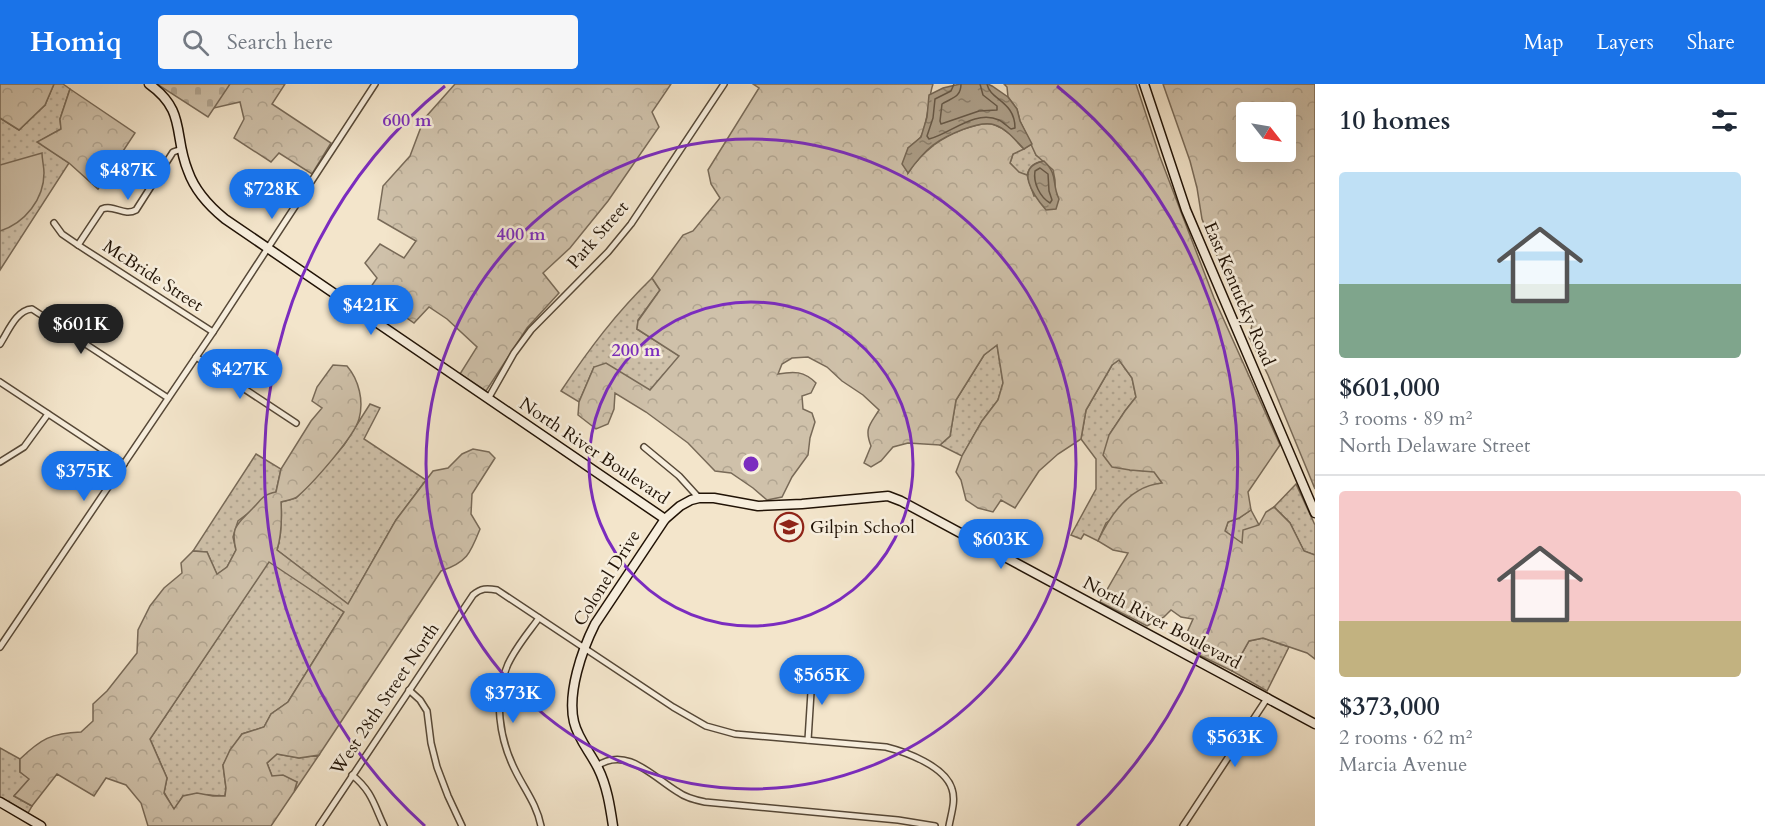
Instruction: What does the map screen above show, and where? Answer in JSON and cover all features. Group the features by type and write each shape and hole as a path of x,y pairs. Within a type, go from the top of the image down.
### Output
{"main road":[{"name":"North River Boulevard","path":"149,84 167,99 172,107 188,171 194,185 225,219 665,519 680,506 699,498 714,498 758,506 888,496 1315,724"},
{"name":"East Kentucky Road","path":"1144,84 1186,210 1315,513"},
{"name":"Colonel Drive","path":"613,826 608,797 597,766 578,734 572,711 572,689 595,624 665,519"},
{"path":"0,802 41,826"}],"street":[{"path":"0,647 213,332 375,84"},
{"name":"Park Street","path":"488,399 514,353 531,330 608,252 631,224 724,84"},
{"path":"78,245 102,209 112,207 133,213 173,152 182,149"},
{"name":"McBride Street","path":"54,223 62,234 78,245 213,332"},
{"path":"0,344 20,314 33,309 168,398"},
{"path":"195,357 296,423"},
{"path":"0,382 124,464"},
{"path":"0,462 24,447 48,414"},
{"path":"644,447 679,476 699,498"},
{"name":"West 28th Street North","path":"319,826 473,595 479,590 488,588 497,590 538,618"},
{"path":"541,826 531,797 507,753 499,708 501,684 508,665 517,647 538,618 673,707 706,726 735,734 886,747 907,753 925,762 943,775 952,788 954,801 949,826"},
{"path":"805,683 810,687 811,693 808,740"},
{"path":"409,690 420,700 427,711 437,767 462,826"},
{"path":"1183,826 1268,698"},
{"path":"597,766 609,760 628,760 680,794 705,802 898,820 934,826"},
{"path":"352,776 369,792 384,826"}],"green space":[{"path":"0,84 54,84 45,105 19,130 0,118"},
{"path":"54,84 63,84 70,89 60,119 61,129 38,142 69,163 0,270 0,118 19,130 45,105"},
{"path":"157,84 230,84 208,117"},
{"path":"200,84 285,84 272,104 331,143 312,174 279,153 271,162 234,138 244,119 240,102 214,108"},
{"path":"455,84 671,84 652,112 659,127 608,201 570,248 543,273 559,293 527,328 486,391 460,374 477,347 447,319 429,307 414,323 368,291 377,278 365,263 380,244 404,258 416,241 378,219 383,186 410,156 424,119"},
{"path":"753,84 933,84 923,133 908,148 908,173 923,154 939,141 972,126 995,125 1011,135 1024,149 1013,154 1010,163 1019,172 1027,175 1034,196 1055,190 1053,170 1036,155 1004,84 1136,84 1160,157 1214,298 1280,445 1248,492 1251,510 1228,522 1225,531 1242,543 1243,530 1259,525 1266,512 1274,507 1290,523 1304,551 1315,555 1315,659 1307,653 1263,638 1249,641 1232,671 1195,653 1185,637 1193,619 1181,617 1171,610 1164,617 1147,626 1100,602 1128,553 1113,550 1098,541 1103,531 1116,511 1131,495 1140,489 1162,483 1154,472 1112,467 1103,455 1109,435 1136,397 1132,378 1119,360 1112,365 1086,410 1081,439 1058,454 1039,471 1015,508 1001,500 993,512 978,508 966,500 961,480 956,472 962,456 982,421 998,400 1003,383 997,345 984,355 956,400 950,436 940,445 908,443 893,447 881,461 871,467 864,463 871,446 868,431 879,410 827,367 808,357 792,358 782,364 778,374 798,373 816,383 811,393 802,396 803,409 812,413 815,422 808,455 792,477 782,497 767,500 731,473 715,471 688,443 646,412 615,393 614,409 608,424 596,429 578,415 579,402 594,367 606,363 650,390 679,356 637,329 638,321 660,290 652,278 683,235 693,231 720,198 711,184 708,170 759,88"},
{"path":"1163,84 1315,84 1315,489 1268,375 1249,337 1253,321 1229,285 1202,219 1197,188"},
{"path":"70,89 135,133 98,189 69,163 37,142 61,129 60,119"},
{"path":"1032,144 1036,155 1044,161 1033,165 1027,175 1019,173 1010,163 1013,154"},
{"path":"42,153 43,183 37,201 25,216 0,231 0,165"},
{"path":"652,278 660,290 638,320 637,329 680,356 650,390 594,367 579,402 561,391 604,332"},
{"path":"997,345 1003,383 998,400 982,421 962,456 940,445 950,436 956,400 984,355"},
{"path":"1119,360 1132,378 1136,397 1109,435 1130,470 1154,471 1163,484 1106,523 1098,541 1084,534 1081,539 1071,535 1096,489 1096,459 1081,439 1086,410 1112,365"},
{"path":"333,365 347,366 355,378 359,391 361,405 359,419 341,448 313,481 296,497 281,502 280,538 277,550 348,604 396,520 433,471 448,468 462,454 473,449 489,452 495,458 472,494 471,514 480,529 470,551 457,564 441,571 319,755 299,758 277,754 267,763 272,776 283,775 297,782 294,792 271,826 148,826 141,803 126,785 106,778 94,796 57,774 32,806 14,796 29,779 20,772 20,759 47,738 81,732 93,721 93,704 107,691 137,653 138,630 150,606 164,588 182,573 181,563 193,551 207,552 217,574 227,567 236,550 234,536 237,526 263,498 276,492 281,469 311,421 322,408 312,401 317,387","holes":["269,562 344,612 288,702 271,714 264,727 242,734 230,750 223,765 225,796 197,793 183,796 174,809 164,793 167,778 150,739"]},
{"path":"370,404 380,408 364,439 426,480 396,520 348,604 277,550 281,526 281,502 296,498 317,476 344,445"},
{"path":"256,454 281,469 276,492 238,521 233,537 236,550 227,567 217,575 207,552 193,551"},
{"path":"1296,484 1315,525 1315,555 1304,551 1290,523 1274,507"},
{"path":"1251,510 1259,525 1242,544 1225,531 1228,522"},
{"path":"269,561 344,612 288,702 271,714 264,727 242,734 223,765 225,796 199,794 183,796 174,810 164,792 167,778 150,739"},
{"path":"1263,638 1289,647 1267,691 1232,671 1249,641"},
{"path":"0,748 20,759 20,772 30,779 14,796 32,806 28,813 0,797"},
{"path":"277,754 299,758 319,755 294,792 297,782 272,776 267,763"}],"water":[{"path":"960,84 988,84 1008,97 1017,109 1020,121 1032,144 1024,149 1007,132 995,125 972,126 933,145 908,173 902,164 908,148 921,137 927,117 929,95 943,88"},
{"path":"1044,161 1052,171 1059,199 1056,209 1046,210 1036,197 1029,182 1030,169 1035,164"}],"place":[{"name":"Gilpin School","path":"789,527"}]}
